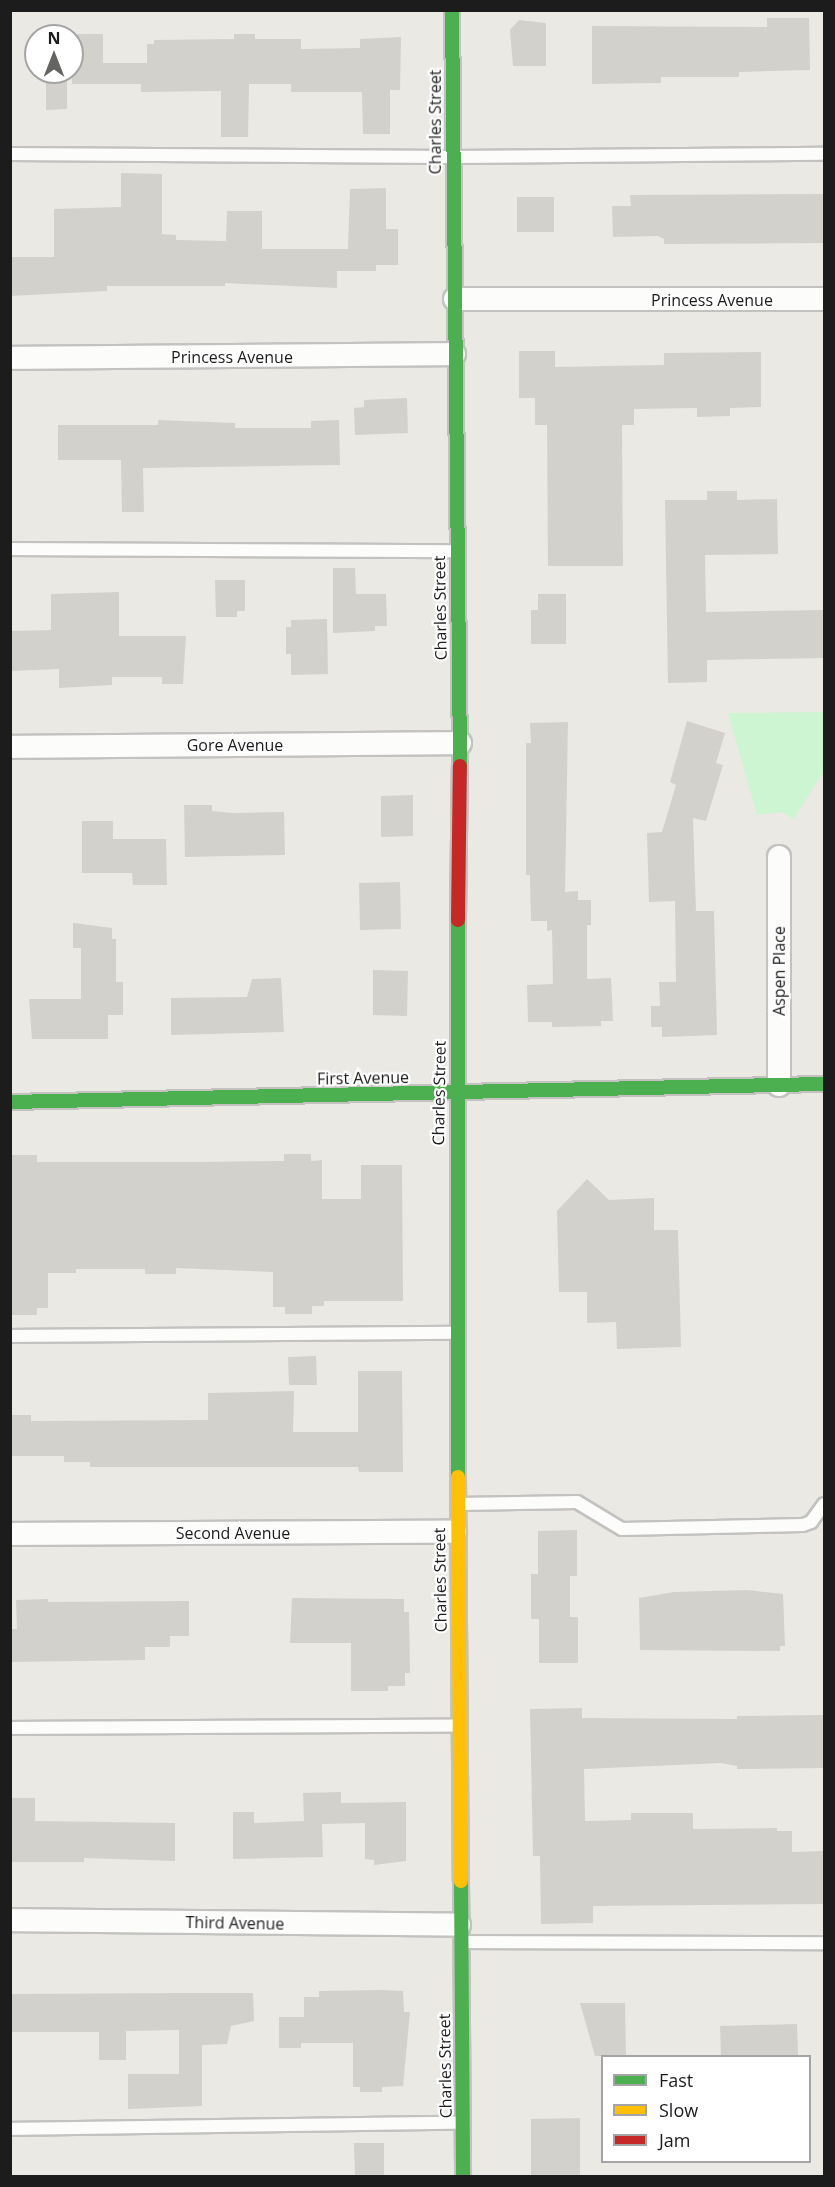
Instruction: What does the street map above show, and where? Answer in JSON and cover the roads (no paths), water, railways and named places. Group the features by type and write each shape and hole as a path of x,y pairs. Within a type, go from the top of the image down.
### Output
{"street":[{"name":"Charles Street","path":"452,10 456,550 460,743 455,1093 455,1333 463,2176"},
{"name":"Princess Avenue","path":"455,299 825,299"},
{"name":"Princess Avenue","path":"10,358 454,354"},
{"name":"Gore Avenue","path":"10,747 460,743"},
{"name":"Aspen Place","path":"778,1084 779,857"},
{"name":"First Avenue","path":"10,1102 825,1084"},
{"name":"Second Avenue","path":"10,1534 456,1532"},
{"name":"Third Avenue","path":"10,1920 459,1934"}],"lane":[{"path":"10,154 452,158 825,154"},
{"path":"10,549 456,550"},
{"path":"10,1336 455,1333"},
{"path":"456,1504 577,1502 622,1528 803,1525 811,1522 825,1504"},
{"path":"10,1728 459,1726"},
{"path":"459,1934 825,1943"},
{"path":"10,2129 463,2123"}]}
